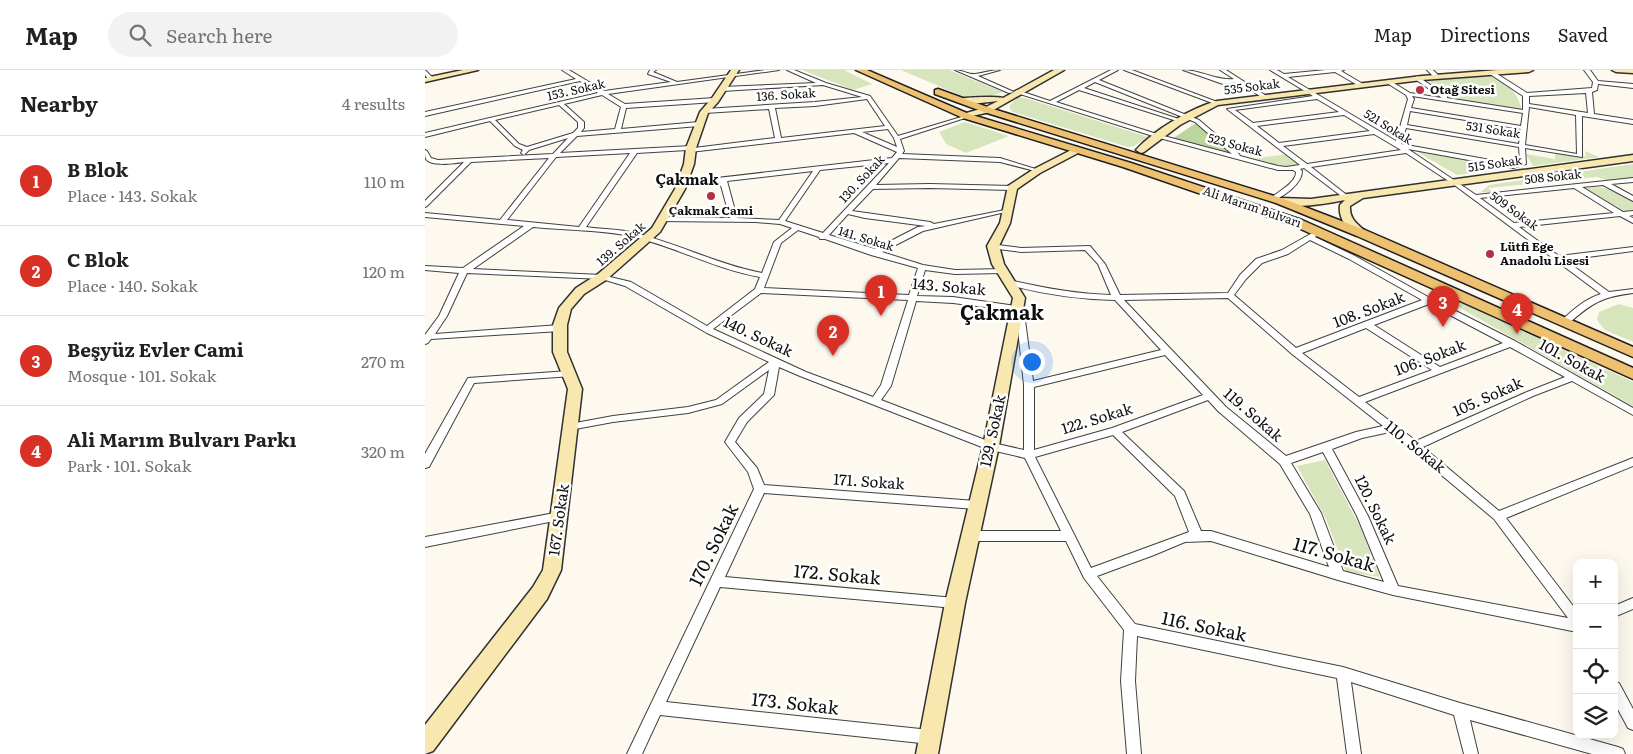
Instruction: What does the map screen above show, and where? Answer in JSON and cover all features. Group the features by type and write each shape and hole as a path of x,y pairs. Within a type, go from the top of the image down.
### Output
{"main road":[{"name":"Ali Marım Bulvarı","path":"860,70 966,116 1127,165 1314,234 1452,292 1633,374"},
{"path":"885,70 912,82"},
{"name":"Ali Marım Bulvarı","path":"928,88 977,107 1120,150 1141,153 1277,200 1361,232 1633,352"}],"street":[{"path":"425,72 428,79 474,70"},
{"path":"565,70 624,106 715,100"},
{"path":"653,70 649,73 676,82"},
{"name":"153. Sokak","path":"425,135 604,93 734,72 776,70"},
{"path":"790,70 795,70 824,84 868,97"},
{"name":"523 Sokak","path":"958,70 1010,95 1052,102 1158,136 1278,168 1295,168 1407,152"},
{"path":"973,76 997,70"},
{"path":"897,138 987,110 1054,70"},
{"path":"966,116 977,107 1010,95 1060,70"},
{"path":"1052,102 1081,89 1115,70"},
{"path":"1127,70 1217,103"},
{"path":"1186,70 1223,82 1240,80"},
{"path":"1223,70 1265,97"},
{"name":"521 Sokak","path":"1273,70 1397,145 1455,183"},
{"path":"1283,76 1341,70"},
{"path":"1412,70 1429,74"},
{"name":"535 Sokak","path":"1141,153 1158,136 1185,119 1217,103 1389,82 1417,78 1429,74 1437,77 1529,70"},
{"path":"1488,72 1526,95 1595,89 1596,82 1587,70"},
{"path":"1616,70 1630,71"},
{"path":"1337,71 1361,85"},
{"name":"139. Sokak","path":"602,277 656,230 682,184 691,149 705,111 734,72"},
{"path":"1417,78 1449,100"},
{"path":"425,114 579,80"},
{"path":"1096,81 1185,119"},
{"path":"1389,82 1408,94 1579,114 1633,123"},
{"path":"1596,82 1633,86"},
{"path":"722,89 824,84"},
{"path":"1081,89 1197,121 1239,158"},
{"path":"1589,91 1591,116"},
{"path":"1408,94 1411,99 1397,145 1513,166 1523,164 1522,146 1526,95"},
{"path":"959,100 987,101 1010,95"},
{"path":"1010,95 1003,109 1015,118"},
{"name":"136. Sokak","path":"705,111 772,107 868,97"},
{"name":"130. Sokak","path":"823,237 898,156 897,138 868,97"},
{"path":"1319,97 1230,109 1353,198 1345,205 1345,216 1361,232"},
{"path":"503,221 553,157 581,128 581,122 561,104"},
{"path":"617,131 624,106"},
{"path":"772,107 778,140"},
{"path":"1408,109 1523,128"},
{"path":"1253,125 1345,113"},
{"name":"531 Sokak","path":"1403,126 1580,156 1579,114"},
{"path":"492,120 517,146 527,149 575,134 699,124"},
{"path":"425,152 429,159 437,162 468,162 691,149 888,127"},
{"path":"854,131 898,156"},
{"path":"1280,145 1374,132"},
{"path":"521,159 527,149"},
{"path":"870,188 930,186 1012,188 1037,171 1077,150"},
{"path":"582,228 634,152"},
{"path":"682,184 818,169 898,156 1000,160 1037,171"},
{"name":"515 Sokak","path":"1277,200 1311,202 1353,198 1633,158"},
{"path":"425,205 468,162"},
{"path":"1277,200 1299,176 1299,171 1295,168"},
{"path":"781,222 818,169"},
{"path":"723,178 734,220"},
{"name":"508 Sokak","path":"1475,197 1633,180"},
{"name":"509 Sokak","path":"1455,183 1609,294"},
{"path":"1604,183 1633,199"},
{"path":"1575,186 1633,221"},
{"path":"1012,188 1005,222 993,246 998,264 1006,276 1018,304 1029,384 1029,455 1088,574 1131,629 1128,681 1134,754"},
{"path":"874,253 921,229 951,224 1008,210"},
{"path":"847,212 924,224 951,224"},
{"path":"1514,224 1633,213"},
{"path":"425,215 624,233 647,239 720,267 765,276"},
{"name":"141. Sokak","path":"663,219 781,222 823,237 923,267 955,272 1006,276"},
{"path":"427,339 443,316 464,271 531,224"},
{"path":"708,329 759,290 778,242 797,227"},
{"path":"1006,276 1033,291 1060,295 1117,298 1230,295 1259,261 1285,252 1314,234"},
{"name":"101. Sokak","path":"1314,234 1431,301 1574,377 1633,412"},
{"name":"119. Sokak","path":"993,246 1021,250 1087,248 1101,260 1117,298 1165,352 1209,396 1284,461 1315,513 1338,576"},
{"path":"1560,258 1633,249"},
{"path":"875,401 886,386 923,267"},
{"name":"140. Sokak","path":"425,268 602,277 628,284 710,331 776,361 991,446"},
{"name":"167. Sokak","path":"425,744 540,593 552,570 575,390 560,352 560,328 565,308 580,291 602,277"},
{"name":"143. Sokak","path":"759,290 1018,304"},
{"path":"1565,322 1581,307 1594,299 1609,294 1633,291"},
{"name":"108. Sokak","path":"1295,352 1452,292"},
{"path":"1621,293 1633,301"},
{"name":"110. Sokak","path":"1230,295 1295,352 1415,446 1498,516 1573,616"},
{"name":"129. Sokak","path":"927,754 955,604 976,505 991,446 1018,304"},
{"path":"1368,325 1440,371"},
{"path":"427,339 560,328"},
{"name":"106. Sokak","path":"1358,401 1512,343"},
{"path":"1029,384 1165,352"},
{"path":"570,428 613,419 688,410 719,402 776,361"},
{"path":"760,490 753,471 729,442 743,420 769,395 776,361"},
{"path":"425,464 471,380 569,374"},
{"name":"105. Sokak","path":"1415,446 1530,394 1574,377"},
{"name":"122. Sokak","path":"991,446 1029,455 1115,431 1209,396"},
{"path":"1284,461 1360,435 1391,428"},
{"path":"1115,431 1180,494 1196,534"},
{"name":"120. Sokak","path":"1325,446 1356,501 1379,550 1393,590"},
{"path":"1498,516 1633,462"},
{"name":"171. Sokak","path":"760,490 976,505"},
{"name":"170. Sokak","path":"634,754 760,490"},
{"path":"425,542 560,516"},
{"name":"117. Sokak","path":"1088,574 1152,551 1179,537 1196,534 1211,536 1338,576 1393,590 1573,625"},
{"path":"969,536 1069,536"},
{"name":"172. Sokak","path":"716,581 955,604"},
{"path":"1618,610 1633,603"},
{"name":"116. Sokak","path":"1131,629 1343,673 1460,710 1618,754"},
{"path":"1343,673 1354,754"},
{"path":"1617,694 1633,724"},
{"name":"173. Sokak","path":"656,708 930,737"},
{"path":"1460,710 1471,754"}],"green space":[{"path":"802,70 844,70 872,84 853,90"},
{"path":"901,70 949,70 1003,92 982,99 969,99"},
{"path":"1492,76 1511,89 1517,97 1522,110 1452,99 1424,81"},
{"path":"1018,97 1148,137 1134,146 1128,147 1013,112 1010,109 1010,105"},
{"path":"965,122 1009,136 966,153 946,144 939,132"},
{"path":"1196,123 1230,153 1172,139"},
{"path":"1414,150 1514,168 1457,175"},
{"path":"1585,151 1599,157 1533,166 1526,154 1555,159 1555,153 1578,157 1586,156"},
{"path":"1288,154 1302,166 1284,168 1254,161 1258,158"},
{"path":"1633,164 1633,178 1609,181 1597,177 1488,188 1493,192 1481,192 1489,185"},
{"path":"1598,187 1608,189 1633,202 1633,210 1621,212 1583,188"},
{"path":"1460,302 1633,382 1633,406 1455,305"},
{"path":"1619,304 1633,308 1633,342 1605,330 1597,320 1599,312"},
{"path":"1325,460 1361,529 1380,577 1346,572 1326,519 1297,466"}],"place":[{"name":"Otağ Sitesi","path":"1420,90"},
{"name":"Çakmak Cami","path":"711,196"},
{"name":"Lütfi Ege Anadolu Lisesi","path":"1490,254"},
{"name":"B Blok","path":"881,316"},
{"name":"Beşyüz Evler Cami","path":"1443,327"},
{"name":"Ali Marım Bulvarı Parkı","path":"1517,334"},
{"name":"C Blok","path":"833,356"}],"district":[{"name":"Çakmak","path":"687,180"},
{"name":"Çakmak","path":"1002,313"}]}
